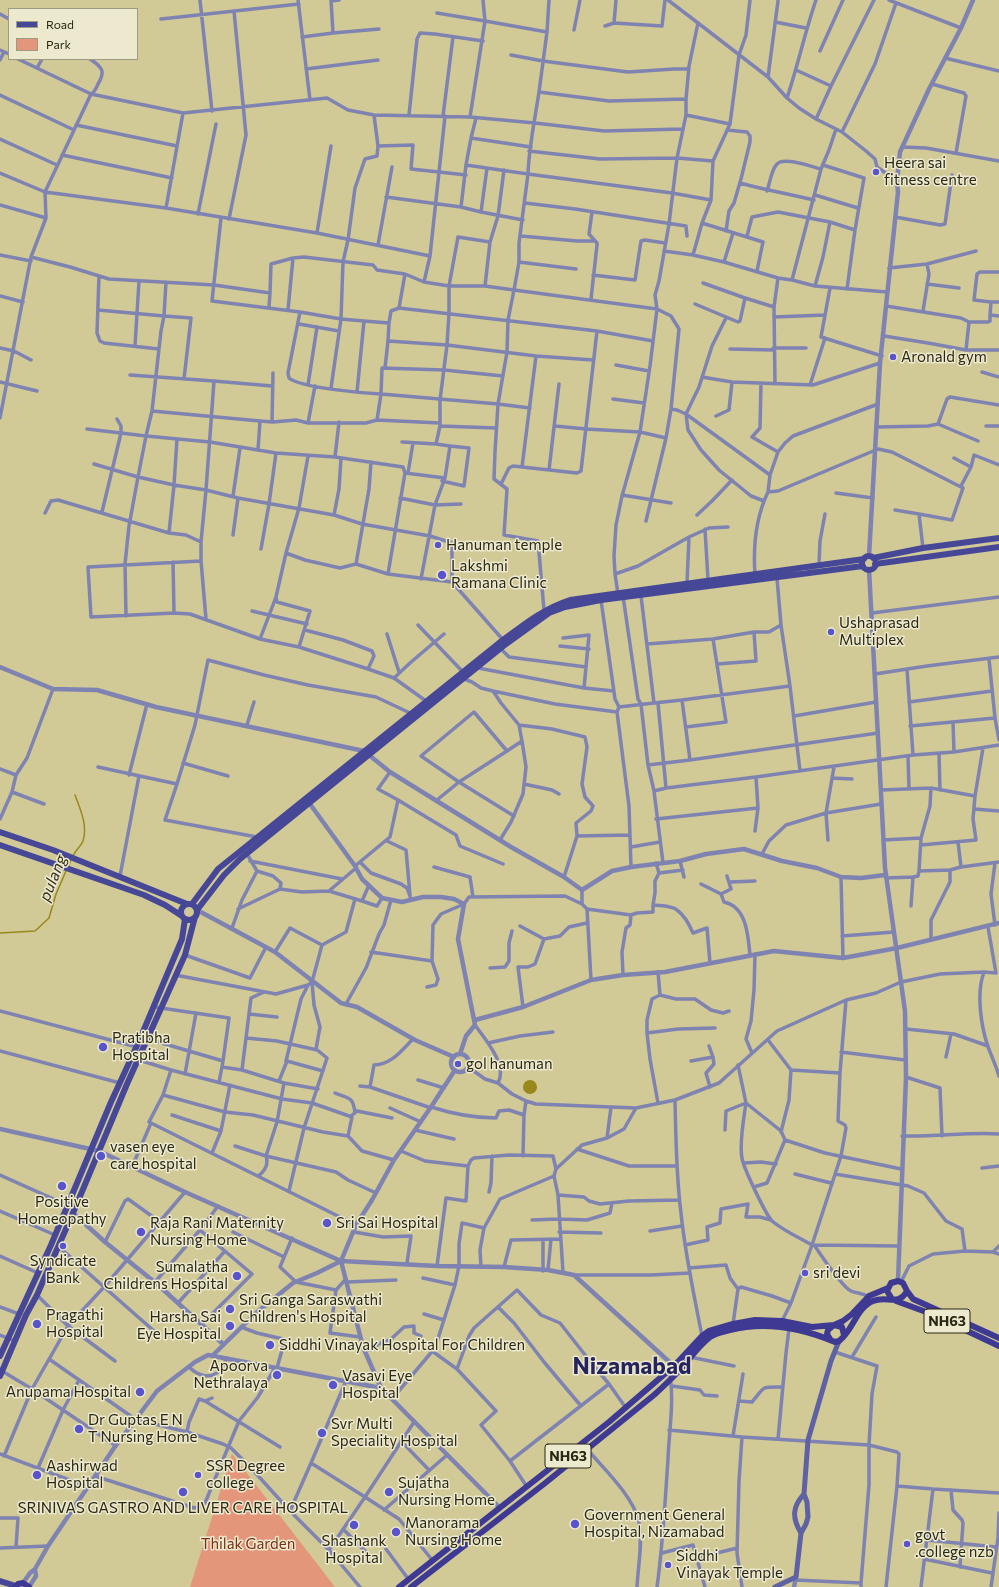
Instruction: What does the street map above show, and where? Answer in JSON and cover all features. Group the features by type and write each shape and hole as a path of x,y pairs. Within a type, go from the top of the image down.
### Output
{"highway":[{"name":"NH63","path":"411,1587 654,1395 671,1379 674,1369 702,1336 714,1329 755,1320 782,1321 812,1327 834,1325 843,1321 888,1288 891,1283 899,1281 906,1287 913,1299 999,1338"},
{"path":"888,1288 887,1291 893,1300 900,1300 907,1291"},
{"name":"NH63","path":"871,1299 893,1300 929,1313 999,1346"},
{"name":"NH63","path":"399,1587 527,1488 690,1357 704,1342 718,1333 756,1326 772,1326 789,1329 835,1342 839,1341 871,1299"},
{"path":"830,1340 827,1334 828,1330 834,1325 842,1327 844,1335"},
{"path":"16,1587 18,1584 23,1583 29,1587"}],"main road":[{"path":"0,1356 55,1236 182,939 183,917 181,908 190,904 218,869 257,837 478,668 501,649 505,642 544,610 570,600 621,595 641,596 863,566 870,559 923,548 999,538"},
{"path":"1,1374 185,955 197,910 224,875 247,854 310,804 410,713 505,642 549,613 565,607 686,583 819,564 999,547"},
{"path":"863,566 869,570 874,567 870,559"},
{"path":"0,832 93,865 190,904 197,910"},
{"path":"0,845 144,895 191,920 195,917"},
{"path":"776,1587 795,1579 800,1533 806,1524 808,1517 807,1502 804,1494 808,1440 831,1360 839,1341"},
{"path":"800,1533 795,1523 795,1507 796,1501 804,1494"},
{"path":"0,1581 16,1587"}],"street":[{"path":"200,0 212,110"},
{"path":"333,33 331,0 339,0"},
{"path":"470,117 483,41 485,21 483,0"},
{"path":"544,610 538,541 504,535 507,489 494,480 498,404 507,352 508,320 519,262 530,149 547,32 549,0"},
{"path":"574,30 580,0"},
{"path":"614,23 616,0"},
{"path":"605,26 614,23 662,26 665,0"},
{"path":"668,0 768,77 788,98 816,119 842,132 875,159 876,167 897,182"},
{"path":"693,255 702,223 711,200 713,161 722,145 730,124 739,55 746,36 750,0"},
{"path":"788,98 806,28 816,0"},
{"path":"820,51 843,0"},
{"path":"816,119 874,0"},
{"path":"889,0 961,28"},
{"path":"870,559 880,363 884,336 894,217 898,192 897,182 900,152 932,84 961,28 973,0"},
{"path":"768,77 778,1"},
{"path":"161,19 298,2 310,100"},
{"path":"842,132 875,64 896,3"},
{"path":"229,219 246,135 234,11"},
{"path":"437,13 547,32"},
{"path":"775,22 806,28"},
{"path":"663,863 656,819 654,791 648,765 641,704 638,699 621,595 615,574 614,556 616,525 622,495 640,432 657,309 655,295 669,224 677,158 686,115 689,69 698,23"},
{"path":"302,38 379,28"},
{"path":"409,115 417,39 420,33 483,41"},
{"path":"424,282 430,256 453,37"},
{"path":"0,60 2,51"},
{"path":"511,56 628,72 689,69"},
{"path":"945,58 999,71"},
{"path":"20,60 90,94 183,113 244,108 327,98 348,110 374,114 470,117 535,122 604,131 683,129"},
{"path":"37,68 41,60"},
{"path":"0,418 31,259 46,218 45,192 90,94 94,92 103,76 98,65 91,60"},
{"path":"306,69 378,60"},
{"path":"796,70 831,86"},
{"path":"932,84 964,93 966,96 956,153"},
{"path":"539,92 609,100 686,99"},
{"path":"0,95 74,130"},
{"path":"166,208 183,113"},
{"path":"330,388 341,318 343,262 348,240 355,188 364,159 377,156 378,146 374,114"},
{"path":"686,115 730,124"},
{"path":"461,207 466,165 476,118"},
{"path":"198,214 216,124"},
{"path":"76,125 177,146"},
{"path":"792,280 821,169 836,129"},
{"path":"726,231 729,211 740,184 750,142 750,136 747,132 727,130"},
{"path":"471,138 530,149 600,159 677,158 713,161"},
{"path":"0,139 57,165"},
{"path":"378,146 413,145 411,169 466,175"},
{"path":"317,233 331,146"},
{"path":"902,147 926,148 999,161"},
{"path":"62,155 172,178"},
{"path":"767,191 774,169 781,161 789,161 821,169"},
{"path":"466,165 672,193 711,200"},
{"path":"823,165 864,178 858,208 847,289"},
{"path":"378,245 392,167"},
{"path":"481,212 487,168"},
{"path":"485,286 490,242 498,216 504,170"},
{"path":"0,173 45,192 166,208 317,233 430,256"},
{"path":"894,217 940,225 945,224 952,175"},
{"path":"740,184 767,191 784,192 814,200"},
{"path":"815,195 858,208"},
{"path":"386,197 461,207 522,220"},
{"path":"525,203 686,226 687,236"},
{"path":"0,205 46,218"},
{"path":"591,299 598,245 590,236 589,232 592,212"},
{"path":"747,236 752,216 778,212 830,222 855,230"},
{"path":"221,218 212,301 269,307 389,324"},
{"path":"815,286 830,222"},
{"path":"702,223 763,242 757,271"},
{"path":"724,262 733,233"},
{"path":"521,236 577,241 596,241"},
{"path":"436,444 440,424 440,400 447,345 449,314 448,286 458,237 490,242"},
{"path":"593,275 634,280 642,241 645,240 665,243"},
{"path":"664,251 693,255 724,262 778,278 815,286 887,292"},
{"path":"890,268 927,264 976,251"},
{"path":"0,255 31,259 70,267 109,279 214,285 270,293"},
{"path":"269,307 271,264 293,258 304,257 373,265 377,270 405,274 424,282 448,286 485,286 591,299 657,309 671,316 679,329 671,409 666,438 646,521"},
{"path":"288,310 293,258"},
{"path":"519,262 576,269"},
{"path":"923,311 929,274 927,264"},
{"path":"999,272 980,272 977,274 974,300 999,302"},
{"path":"399,308 405,274"},
{"path":"99,276 97,333 100,340 104,343 159,349"},
{"path":"775,384 774,307 778,278"},
{"path":"135,346 139,281"},
{"path":"126,616 125,564 130,520 152,411 164,316 166,282"},
{"path":"703,283 774,307"},
{"path":"927,284 959,288"},
{"path":"830,288 821,337 882,356"},
{"path":"0,296 23,302"},
{"path":"695,304 738,322 740,321 745,298"},
{"path":"886,306 961,318 969,322 988,322 990,321 991,302"},
{"path":"385,368 391,311 399,308 597,331 653,342"},
{"path":"98,310 191,318 184,379"},
{"path":"300,312 288,373 289,378 299,383 357,392 530,408"},
{"path":"990,315 999,316"},
{"path":"774,316 825,317"},
{"path":"726,318 712,346 699,387 686,414 688,432 701,450 718,469 752,496 764,501"},
{"path":"357,392 364,321"},
{"path":"966,350 969,322"},
{"path":"298,324 339,331"},
{"path":"308,385 317,327"},
{"path":"501,484 509,468 513,466 580,472 597,331"},
{"path":"884,336 966,350 999,350"},
{"path":"810,385 825,338"},
{"path":"388,341 447,345 536,356 593,360"},
{"path":"0,348 14,352 31,360"},
{"path":"730,349 806,348"},
{"path":"522,467 536,356"},
{"path":"702,377 732,382 810,385 880,363"},
{"path":"616,365 649,372"},
{"path":"377,420 381,394 382,368 444,370 503,376"},
{"path":"982,372 999,377"},
{"path":"272,422 273,373"},
{"path":"130,375 272,386"},
{"path":"206,619 201,561 214,381"},
{"path":"0,382 37,390"},
{"path":"716,416 729,410 732,382"},
{"path":"761,383 760,428 752,437 778,452"},
{"path":"549,470 559,384"},
{"path":"308,423 315,386"},
{"path":"938,424 948,397 999,405"},
{"path":"613,399 644,403"},
{"path":"755,574 753,554 755,538 764,501 768,492 770,475 778,452 793,436 878,404"},
{"path":"671,409 686,414 770,475"},
{"path":"152,411 260,422 296,420 308,423 366,423 377,420 496,428"},
{"path":"102,512 121,433 117,419"},
{"path":"258,450 260,422"},
{"path":"335,457 339,422"},
{"path":"877,426 928,426 938,424 978,441"},
{"path":"555,426 640,432 666,438"},
{"path":"986,426 999,426"},
{"path":"87,429 210,442 276,453 335,457 403,467 406,473"},
{"path":"169,533 177,439"},
{"path":"402,442 469,448 464,486 444,479 406,473"},
{"path":"388,574 400,498 413,444"},
{"path":"421,579 435,505 444,479 450,446"},
{"path":"233,496 240,448"},
{"path":"768,492 778,491 860,457 875,449 892,452 949,482 961,486"},
{"path":"261,549 276,453"},
{"path":"895,510 952,520 963,488 961,486 971,467 974,455 999,465"},
{"path":"260,639 268,614 276,597 286,553 299,508 308,456"},
{"path":"334,515 339,489 341,458"},
{"path":"954,458 971,467"},
{"path":"356,564 369,489 371,462"},
{"path":"94,464 113,468 138,477 174,485 334,515 362,524 430,536 452,543 452,582 505,642"},
{"path":"697,515 732,480"},
{"path":"836,493 873,498"},
{"path":"622,495 671,503"},
{"path":"232,535 238,498"},
{"path":"400,498 435,505 461,504"},
{"path":"45,513 52,501 58,500 130,520 169,533 186,535 202,542"},
{"path":"819,564 820,541 825,514"},
{"path":"919,514 923,548"},
{"path":"615,574 638,566 689,537 705,530 711,528 728,527"},
{"path":"705,530 708,580"},
{"path":"686,583 689,537"},
{"path":"286,553 305,560 340,568 356,564 388,574 452,582"},
{"path":"201,561 125,564 88,568 91,617 174,613 190,614 260,639 299,647 368,668 394,678 426,701"},
{"path":"172,562 174,613"},
{"path":"869,570 883,840 886,877 897,948 906,1029 904,1060 906,1077 902,1136 899,1281"},
{"path":"777,578 800,771"},
{"path":"641,596 666,788"},
{"path":"276,597 278,602 310,611 299,647"},
{"path":"872,613 999,597"},
{"path":"601,600 615,699 619,707 617,712 629,806 631,867"},
{"path":"252,611 307,624"},
{"path":"418,625 463,672"},
{"path":"647,644 713,639 754,632 769,632 782,625"},
{"path":"305,630 345,641 372,651 374,656 368,668"},
{"path":"717,664 756,661 754,632"},
{"path":"387,634 399,672"},
{"path":"394,678 399,672 444,634"},
{"path":"563,638 589,635 584,688"},
{"path":"686,728 726,723 713,639"},
{"path":"560,646 588,649"},
{"path":"501,649 509,658 586,667"},
{"path":"875,674 999,657"},
{"path":"990,659 992,691 999,740"},
{"path":"257,837 165,820 197,716 208,660 308,685 376,697 410,713"},
{"path":"0,666 53,689 97,690 197,716 367,752 390,772 500,840 564,877 582,890"},
{"path":"478,668 584,688 614,691"},
{"path":"906,669 913,755"},
{"path":"464,679 481,688 493,691 555,704 617,712"},
{"path":"619,707 790,686"},
{"path":"0,819 12,792 16,775 28,758 53,689"},
{"path":"493,691 520,725 526,767 523,794 514,816 500,840"},
{"path":"909,702 992,691"},
{"path":"682,700 690,760"},
{"path":"247,726 254,702"},
{"path":"794,716 876,702"},
{"path":"129,774 147,704"},
{"path":"507,751 474,712 421,756 459,782 514,816"},
{"path":"910,726 995,718"},
{"path":"953,722 954,752"},
{"path":"520,725 552,729 585,737 587,746 582,784 585,797 593,806 592,811 576,823 578,836 564,877"},
{"path":"648,765 797,745 878,732"},
{"path":"437,800 459,782 522,741"},
{"path":"654,791 666,788 834,767 913,755 939,754 999,745"},
{"path":"921,845 976,840 973,819 975,796 983,748"},
{"path":"939,754 940,790"},
{"path":"908,756 909,788"},
{"path":"183,763 228,776"},
{"path":"98,767 177,784"},
{"path":"828,840 826,813 834,767"},
{"path":"0,769 16,775"},
{"path":"390,772 378,788 456,835 460,846 503,864"},
{"path":"120,876 139,776"},
{"path":"755,831 758,808 756,777"},
{"path":"832,778 852,780"},
{"path":"524,784 552,790 559,794"},
{"path":"881,790 931,788 975,796"},
{"path":"582,890 612,871 680,861 706,854 744,849 782,861 817,868 841,877 861,878 918,876 921,838 930,806 931,788"},
{"path":"12,792 44,804"},
{"path":"329,891 390,837 398,800"},
{"path":"310,804 362,879 382,898 402,902 410,897 441,897 454,899 464,904"},
{"path":"762,854 769,841 786,825 826,813 881,804"},
{"path":"656,819 758,808"},
{"path":"974,809 999,811"},
{"path":"578,836 630,835"},
{"path":"883,840 921,838"},
{"path":"387,840 406,850 410,897"},
{"path":"631,847 660,842"},
{"path":"958,842 961,867"},
{"path":"247,854 257,871 273,876 281,883 280,889"},
{"path":"250,861 342,879"},
{"path":"680,861 684,877"},
{"path":"360,862 371,873 407,888 410,897"},
{"path":"460,1054 466,1036 475,1022 523,1007 591,980 658,972 774,951 843,958 897,948 997,924 991,894 997,863 961,867 950,870 919,871"},
{"path":"498,1083 501,1079 494,1051 475,1022 458,939 464,904 469,897 565,896 582,904 587,909 631,915 653,912 652,905 655,893 655,881 659,873 656,864"},
{"path":"434,867 470,877 473,897"},
{"path":"659,873 683,870"},
{"path":"932,939 931,920 950,882 950,870"},
{"path":"232,928 238,909 257,871"},
{"path":"721,894 731,889 727,876"},
{"path":"841,877 843,958"},
{"path":"911,906 913,877"},
{"path":"730,882 755,881"},
{"path":"701,884 721,894 724,902 732,904 742,916 752,955 754,990 751,1021 746,1039 752,1053"},
{"path":"362,901 369,885"},
{"path":"238,909 280,889 302,892 329,891 377,906 382,898"},
{"path":"582,890 582,904"},
{"path":"280,1081 301,999 310,984 322,945 346,932 355,899"},
{"path":"346,1004 366,968 371,952 384,925 391,900"},
{"path":"427,987 436,985 438,979 432,961 433,925 441,914 464,904"},
{"path":"652,905 666,906 677,910 690,926 693,933 707,928 710,963"},
{"path":"587,909 591,980"},
{"path":"197,910 275,952 310,984 341,1003 357,1007 413,1039 454,1057"},
{"path":"623,975 622,952 626,928 630,925 631,915"},
{"path":"520,926 544,939 560,936 569,927 587,923"},
{"path":"468,1067 485,1079 498,1083 512,1094 526,1102 536,1104 636,1108 675,1100 719,1083 777,1031 846,1000 876,993 901,982 940,974 984,972 998,973 988,927"},
{"path":"275,952 290,928 322,945"},
{"path":"490,968 506,968 509,961 509,943 512,931"},
{"path":"842,936 894,932"},
{"path":"508,964 518,967 528,967 535,964 544,939"},
{"path":"185,955 250,978 266,947"},
{"path":"371,952 432,961"},
{"path":"518,967 523,1007"},
{"path":"658,972 660,995"},
{"path":"984,972 980,981 980,1010 988,1046 999,1076"},
{"path":"175,975 276,994 310,984"},
{"path":"310,984 320,1027 316,1048 318,1050"},
{"path":"242,1070 251,998 265,992"},
{"path":"658,1103 647,1033 647,1020 652,999 660,995 695,999 711,1010 722,1013 729,1011"},
{"path":"782,1321 791,1303 813,1245 831,1183 841,1156 846,1128 845,1125 838,1121 841,1052 846,1000"},
{"path":"154,1006 229,1018 222,1067 218,1082"},
{"path":"0,1011 137,1047"},
{"path":"185,1074 196,1013"},
{"path":"249,1014 277,1017"},
{"path":"647,1033 678,1029 715,1028"},
{"path":"906,1029 951,1034 988,1046"},
{"path":"488,1043 520,1036 553,1032"},
{"path":"946,1057 951,1034"},
{"path":"246,1038 289,1043 318,1050 327,1058 304,1128 289,1191"},
{"path":"148,1039 223,1061"},
{"path":"370,1087 374,1065 380,1065 396,1057 413,1039"},
{"path":"768,1040 791,1070 789,1100 781,1132"},
{"path":"710,1046 714,1064 706,1073 710,1087"},
{"path":"0,1051 120,1082"},
{"path":"841,1052 904,1060"},
{"path":"460,1054 465,1055 468,1059 468,1067 464,1071 455,1070 452,1065 454,1057 460,1054"},
{"path":"992,1058 999,1056"},
{"path":"691,1061 713,1057"},
{"path":"139,1060 185,1074 282,1098 312,1103 351,1116"},
{"path":"286,1061 323,1070"},
{"path":"738,1065 746,1103 742,1126 742,1158 754,1187 771,1220"},
{"path":"222,1067 242,1070 284,1083 318,1089"},
{"path":"132,1167 151,1123 149,1122 163,1095 171,1070"},
{"path":"455,1070 431,1108 394,1160 356,1225 341,1261 360,1337 381,1388 500,1508"},
{"path":"791,1070 840,1073"},
{"path":"906,1077 940,1088 942,1136"},
{"path":"418,1080 444,1088"},
{"path":"258,1176 264,1172 268,1162 266,1156 277,1122 284,1083"},
{"path":"212,1153 220,1131 230,1085"},
{"path":"360,1086 370,1087 456,1115 479,1118 496,1118 500,1111 509,1110 524,1115"},
{"path":"334,1093 352,1100 354,1102 355,1113"},
{"path":"163,1095 225,1112 253,1115 304,1128 348,1136 362,1151 394,1160"},
{"path":"675,1100 679,1200 689,1268 702,1336"},
{"path":"523,1156 524,1115 526,1102"},
{"path":"726,1130 726,1111 746,1103"},
{"path":"746,1103 781,1132 785,1140 825,1153 902,1169"},
{"path":"607,1138 611,1107"},
{"path":"390,1108 421,1122"},
{"path":"556,1169 582,1145 607,1138 624,1129 636,1108"},
{"path":"351,1116 357,1111 392,1118"},
{"path":"172,1115 220,1131"},
{"path":"348,1136 351,1116"},
{"path":"151,1123 356,1225"},
{"path":"0,1129 99,1151 186,1192 341,1261 408,1263 438,1266 504,1267 562,1272 574,1275 651,1275 690,1273"},
{"path":"415,1130 454,1139"},
{"path":"902,1136 942,1136 978,1133 999,1134"},
{"path":"754,1187 768,1183 785,1140"},
{"path":"235,1146 266,1156 336,1172 348,1180 376,1193"},
{"path":"577,1149 628,1166 677,1166"},
{"path":"401,1151 425,1160 468,1166"},
{"path":"488,1192 491,1183 492,1156"},
{"path":"438,1266 446,1198 466,1201 468,1166 473,1158 492,1156 553,1156 556,1169 554,1176 558,1195 562,1272"},
{"path":"744,1163 761,1162 776,1164"},
{"path":"982,1168 999,1166"},
{"path":"795,1174 831,1183"},
{"path":"835,1174 901,1185 924,1193 946,1221 962,1229 965,1252"},
{"path":"0,1175 68,1205"},
{"path":"481,1267 480,1250 484,1228 500,1199 554,1176"},
{"path":"88,1486 2,1455 32,1389 68,1326 104,1287 186,1192"},
{"path":"558,1195 584,1197 589,1201 600,1204 679,1200"},
{"path":"105,1242 125,1201 128,1199 160,1222"},
{"path":"532,1220 558,1218 588,1220 610,1213 612,1203"},
{"path":"685,1244 708,1240 707,1227 720,1223 721,1209 748,1204 746,1216 760,1217 771,1220 781,1228 813,1245 850,1291 863,1293 871,1299"},
{"path":"154,1282 200,1230 218,1206"},
{"path":"0,1211 55,1236"},
{"path":"73,1213 105,1242 154,1282 223,1344"},
{"path":"392,1399 435,1348 455,1285 459,1266 459,1244 462,1223 484,1228"},
{"path":"650,1231 682,1226"},
{"path":"200,1230 252,1274 202,1324"},
{"path":"234,1232 284,1256"},
{"path":"354,1232 383,1237 411,1236 408,1263"},
{"path":"559,1232 601,1234"},
{"path":"292,1238 280,1267 296,1282 336,1290"},
{"path":"545,1271 550,1239"},
{"path":"504,1267 511,1240 560,1239"},
{"path":"543,1240 545,1271"},
{"path":"813,1245 899,1246"},
{"path":"58,1246 154,1331"},
{"path":"993,1252 999,1246"},
{"path":"178,1303 225,1251"},
{"path":"899,1281 909,1266 932,1254 965,1252 993,1252 999,1254"},
{"path":"0,1256 38,1273"},
{"path":"212,1356 256,1313 296,1282 341,1261"},
{"path":"689,1268 726,1264 730,1278 738,1289 733,1324"},
{"path":"574,1275 674,1369 671,1379 670,1430 662,1553 657,1587"},
{"path":"423,1278 455,1285"},
{"path":"360,1337 330,1333 336,1290 346,1280 396,1280"},
{"path":"738,1289 741,1287 791,1303"},
{"path":"457,1369 469,1336 474,1328 517,1290 541,1315 560,1323 609,1384 626,1408"},
{"path":"37,1295 68,1326 115,1360"},
{"path":"0,1307 19,1314"},
{"path":"498,1307 514,1323 581,1406"},
{"path":"424,1314 444,1320"},
{"path":"852,1357 876,1317"},
{"path":"365,1351 374,1349 378,1344 390,1340 404,1327 414,1326 414,1333 421,1336"},
{"path":"95,1476 194,1508 198,1508 205,1503 239,1421 258,1397 276,1368 284,1343 283,1339 257,1333 241,1327"},
{"path":"778,1439 789,1329"},
{"path":"0,1335 15,1341"},
{"path":"432,1351 457,1369 496,1411 481,1425 510,1461 527,1488"},
{"path":"794,1587 795,1579 861,1585 869,1485 869,1445 872,1394 878,1366 835,1352"},
{"path":"23,1583 35,1569 48,1546 88,1486 156,1391 208,1355 381,1388"},
{"path":"690,1357 734,1366"},
{"path":"189,1367 198,1374 210,1375 218,1373 227,1358"},
{"path":"49,1360 135,1419 187,1432 229,1447 251,1468 290,1512 328,1550 360,1587"},
{"path":"1,1374 32,1389 116,1446"},
{"path":"733,1436 744,1374"},
{"path":"38,1468 63,1410 79,1380"},
{"path":"290,1512 346,1381"},
{"path":"510,1461 609,1384"},
{"path":"672,1386 700,1390 704,1394 717,1396"},
{"path":"739,1401 752,1402 765,1387 782,1387"},
{"path":"205,1401 212,1398"},
{"path":"187,1432 189,1422 199,1399 239,1421 280,1447"},
{"path":"328,1550 414,1422"},
{"path":"670,1430 742,1437 869,1445 897,1452 899,1454 897,1486 886,1587"},
{"path":"742,1437 737,1548 742,1587"},
{"path":"401,1441 429,1470"},
{"path":"587,1449 624,1492 635,1510 640,1531 637,1587"},
{"path":"384,1510 447,1455"},
{"path":"311,1463 384,1510 390,1512 406,1526 433,1561"},
{"path":"897,1486 999,1493"},
{"path":"921,1587 933,1489"},
{"path":"951,1490 953,1510 963,1523 960,1567"},
{"path":"991,1587 999,1513"},
{"path":"0,1518 18,1518 16,1547"},
{"path":"343,1529 369,1556"},
{"path":"927,1540 996,1547"},
{"path":"0,1548 48,1546"},
{"path":"662,1553 693,1546 705,1587"},
{"path":"697,1558 737,1548"},
{"path":"386,1549 409,1580"},
{"path":"924,1559 992,1573"},
{"path":"29,1587 36,1576 35,1569"}],"green space":[{"name":"Thilak Garden","path":"232,1454 335,1587 190,1587"}],"shaded area":[{"path":"530,1080 535,1082 537,1087 535,1092 530,1094 525,1092 523,1087 525,1082"}],"waterway":[{"name":"pulang","path":"73,856 83,841 85,829 83,817 75,795"},
{"name":"pulang","path":"68,867 71,860"},
{"name":"pulang","path":"0,933 35,931 49,918 56,894 66,871"}],"place":[{"name":"Heera sai fitness centre","path":"876,172"},
{"name":"Aronald gym","path":"893,357"},
{"name":"Hanuman temple","path":"438,545"},
{"name":"Lakshmi Ramana Clinic","path":"442,575"},
{"name":"Ushaprasad Multiplex","path":"831,632"},
{"name":"Pratibha Hospital","path":"103,1047"},
{"name":"gol hanuman","path":"458,1064"},
{"name":"vasen eye care hospital","path":"101,1156"},
{"name":"Positive Homeopathy","path":"62,1186"},
{"name":"Sri Sai Hospital","path":"327,1223"},
{"name":"Raja Rani Maternity Nursing Home","path":"141,1232"},
{"name":"Syndicate Bank","path":"63,1246"},
{"name":"sri devi","path":"805,1273"},
{"name":"Sumalatha Childrens Hospital","path":"237,1276"},
{"name":"Sri Ganga Saraswathi Children's Hospital","path":"230,1309"},
{"name":"Pragathi Hospital","path":"37,1324"},
{"name":"Harsha Sai Eye Hospital","path":"230,1326"},
{"name":"Siddhi Vinayak Hospital For Children","path":"270,1345"},
{"name":"Apoorva Nethralaya","path":"277,1375"},
{"name":"Vasavi Eye Hospital","path":"333,1385"},
{"name":"Anupama Hospital","path":"140,1392"},
{"name":"Dr Guptas E N T Nursing Home","path":"79,1429"},
{"name":"Svr Multi Speciality Hospital","path":"322,1433"},
{"name":"Aashirwad Hospital","path":"37,1475"},
{"name":"SSR Degree college","path":"198,1475"},
{"name":"SRINIVAS GASTRO AND LIVER CARE HOSPITAL","path":"183,1492"},
{"name":"Sujatha Nursing Home","path":"389,1492"},
{"name":"Government General Hospital, Nizamabad","path":"575,1524"},
{"name":"Shashank Hospital","path":"354,1525"},
{"name":"Manorama Nursing Home","path":"396,1532"},
{"name":"govt .college nzb","path":"907,1544"},
{"name":"Siddhi Vinayak Temple","path":"668,1565"}],"district":[{"name":"Nizamabad","path":"632,1366"}]}
